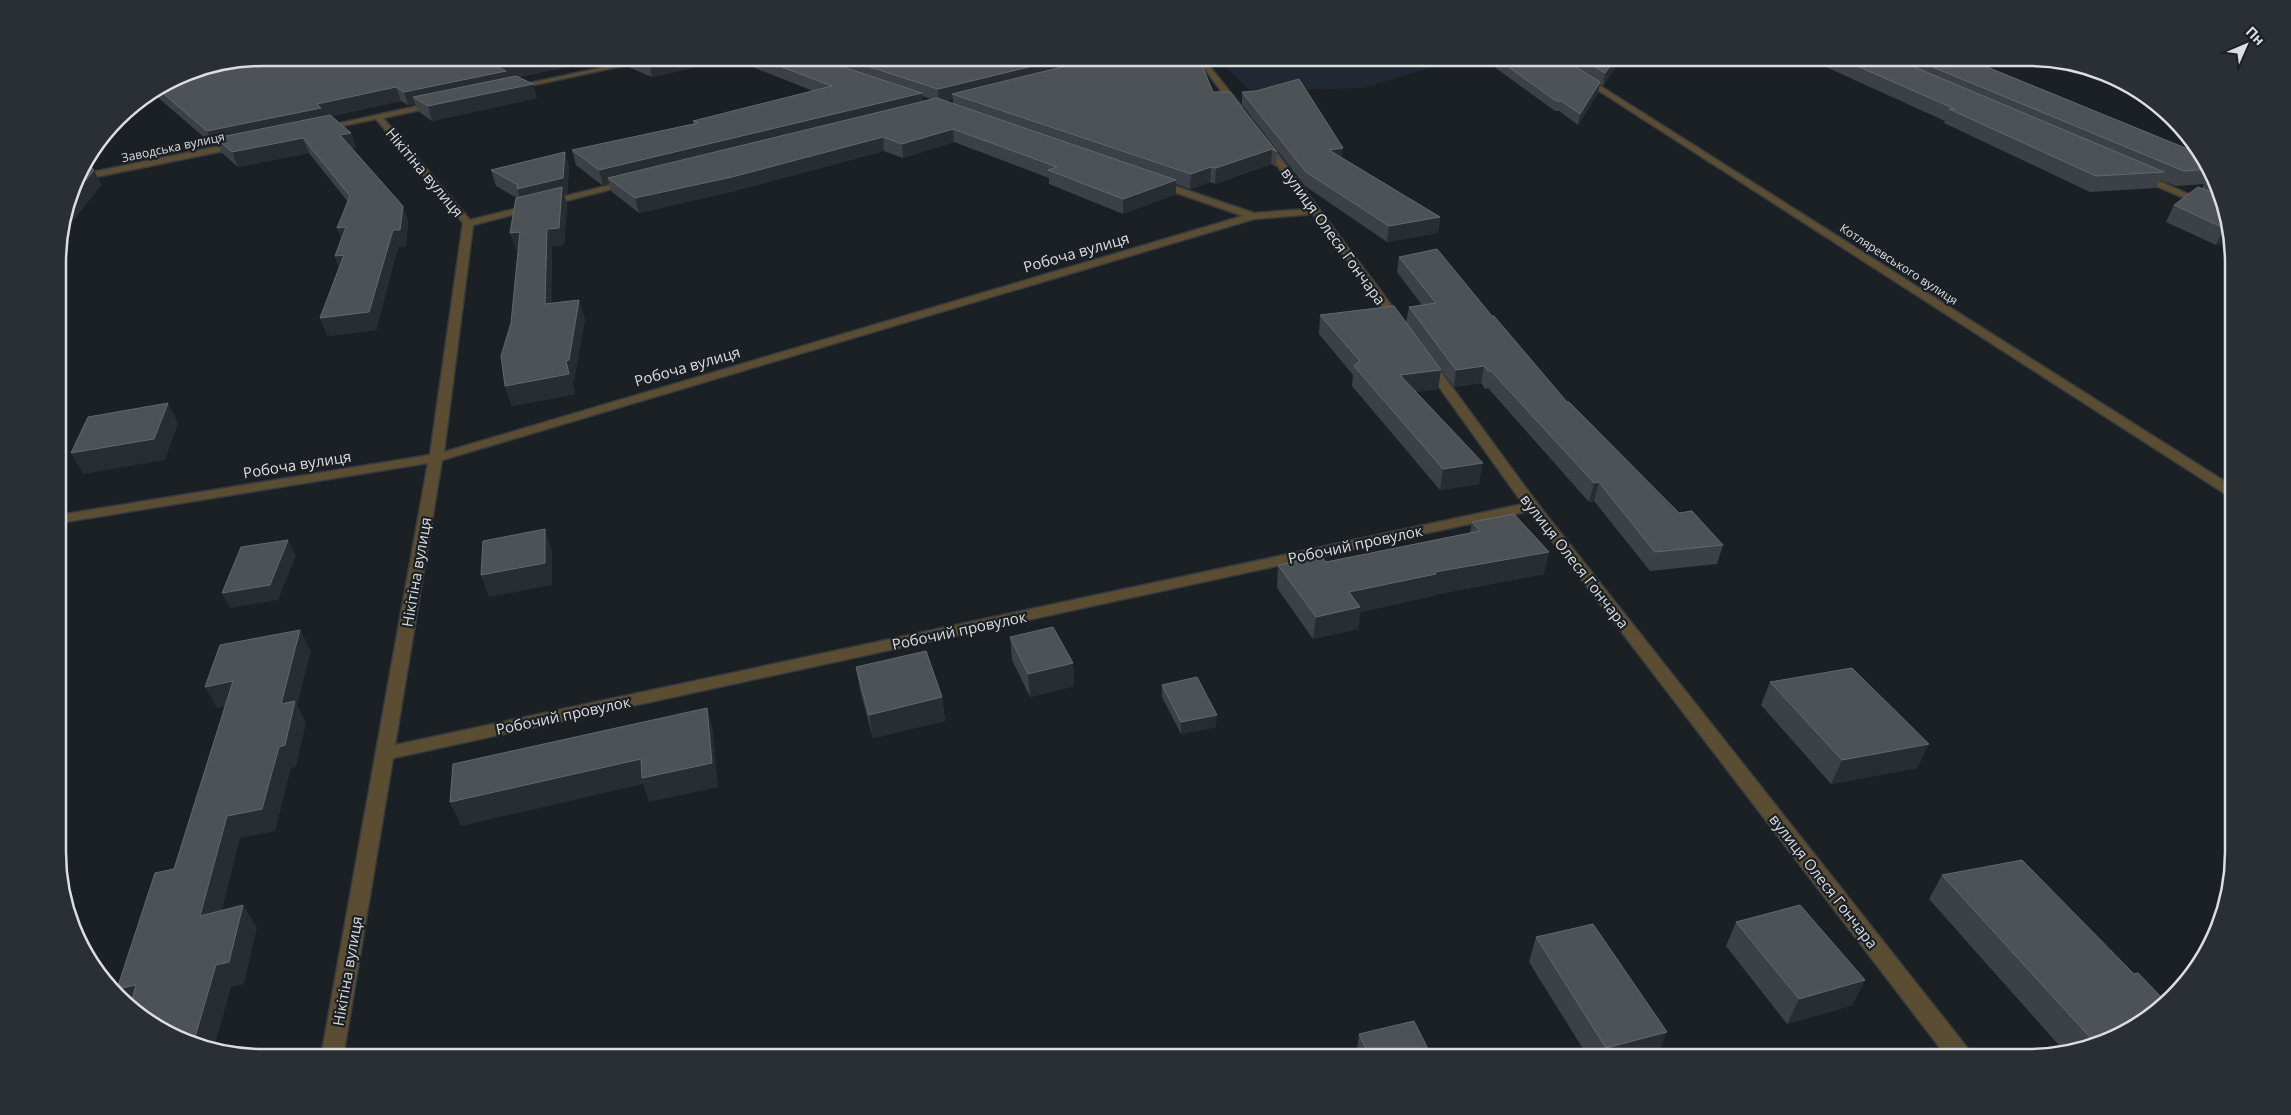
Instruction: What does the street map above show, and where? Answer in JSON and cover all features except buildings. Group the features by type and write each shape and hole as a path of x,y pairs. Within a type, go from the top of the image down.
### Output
{"street":[{"path":"502,90 617,66"},
{"name":"вулиця Олеся Гончара","path":"1206,66 1317,211 1404,331"},
{"name":"Котляревського вулиця","path":"1565,66 2225,488"},
{"path":"310,131 445,102"},
{"name":"Нікітіна вулиця","path":"334,1049 436,458 468,223 378,117"},
{"name":"Заводська вулиця","path":"87,176 252,143"},
{"path":"2134,173 2216,209"},
{"path":"468,223 640,180"},
{"path":"1151,181 1253,216"},
{"name":"Робоча вулиця","path":"66,518 436,458 1253,216 1317,211"},
{"name":"вулиця Олеся Гончара","path":"1422,355 1532,506 1950,1049"},
{"name":"Робочий провулок","path":"386,753 1532,506"}],"shaded area":[{"path":"1225,66 1435,66 1364,88 1250,91"}]}
